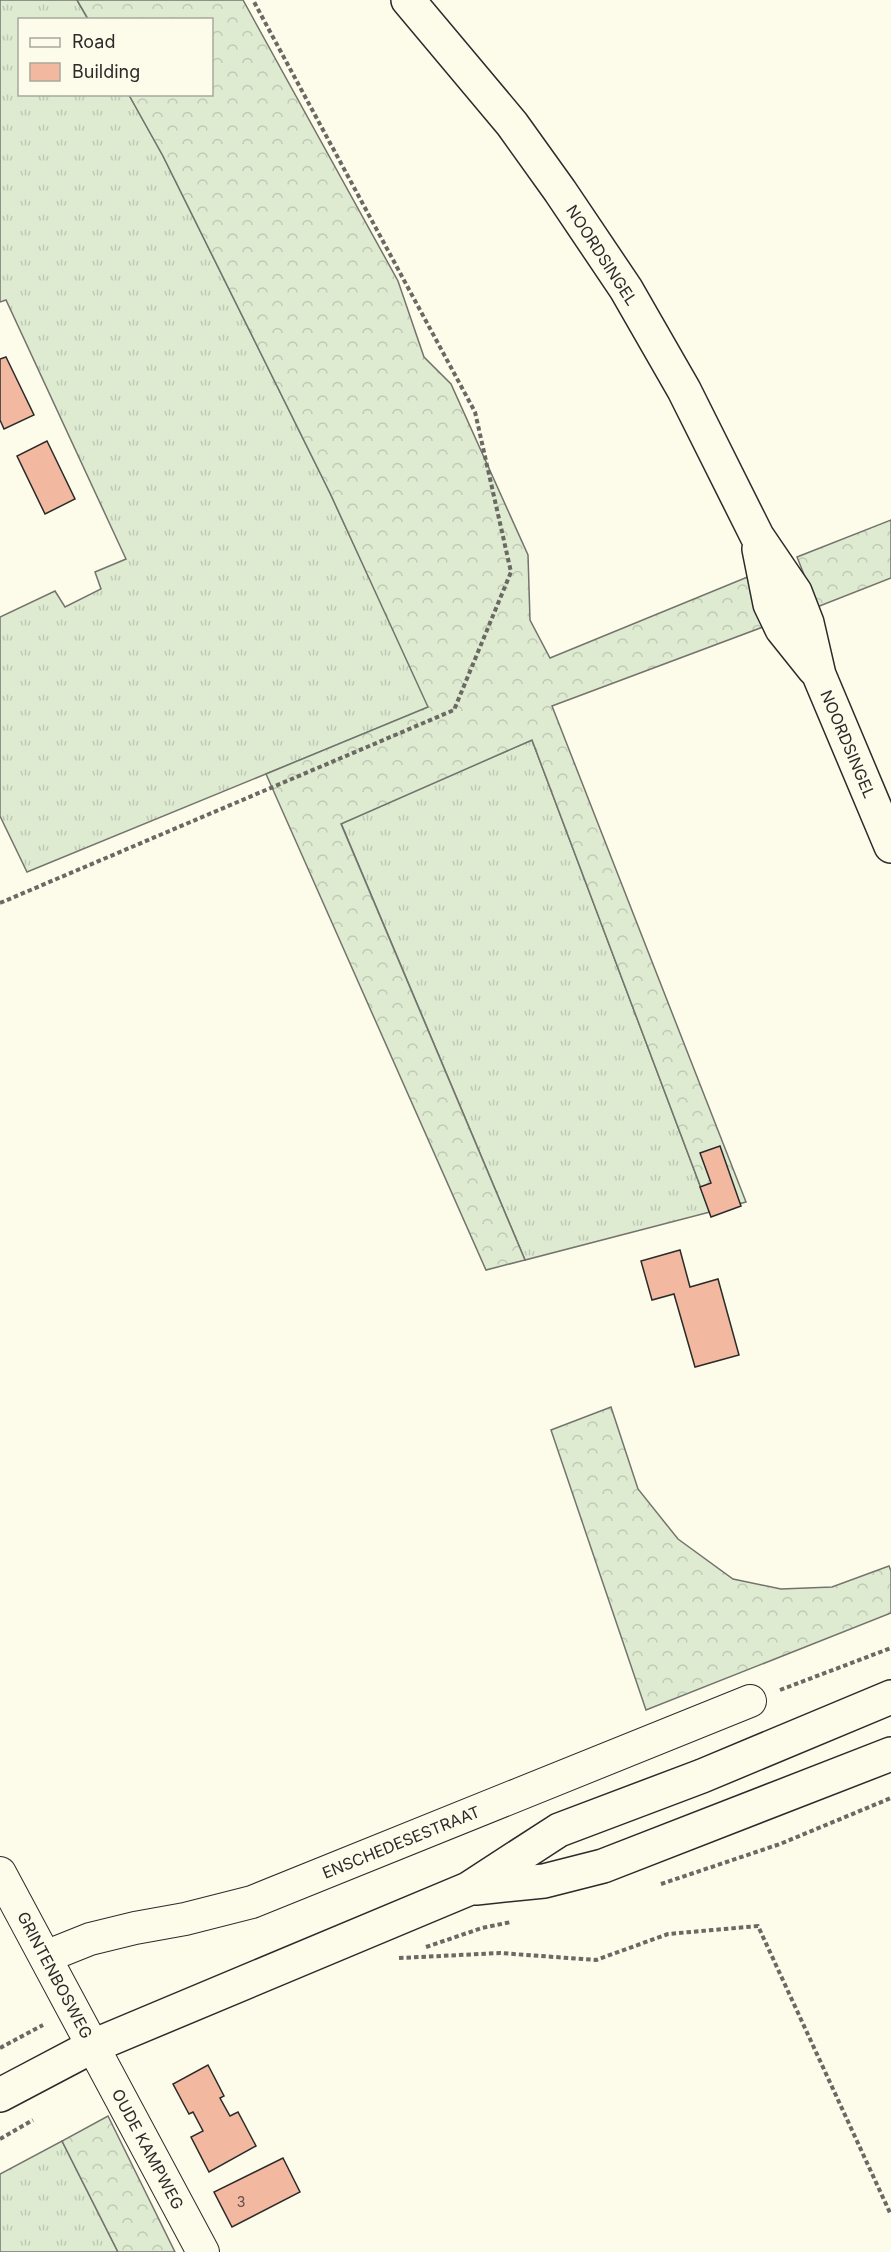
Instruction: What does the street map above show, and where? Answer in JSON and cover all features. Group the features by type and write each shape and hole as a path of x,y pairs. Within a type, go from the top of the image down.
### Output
{"main road":[{"name":"NOORDSINGEL","path":"408,0 512,124 626,289 684,390 757,536 795,591 807,623 819,675 891,846"},
{"path":"0,2095 93,2046 468,1889 559,1830 702,1776 891,1697"},
{"path":"468,1889 544,1881 603,1866 891,1754"}],"street":[{"name":"ENSCHEDESESTRAAT","path":"45,1957 90,1939 252,1902 750,1701"},
{"name":"GRINTENBOSWEG","path":"0,1873 93,2046"},
{"name":"OUDE KAMPWEG","path":"93,2046 203,2252"}],"path":[{"path":"0,903 454,710 511,572 475,412 253,0"},
{"path":"750,1701 891,1648"},
{"path":"391,1959 500,1953 597,1960 668,1934 758,1926 891,2215"},
{"path":"0,2048 72,2010"}],"green space":[{"path":"0,0 77,0 87,18 18,18 18,96 130,96 163,156 330,493 429,707 27,872 0,816 0,617 55,591 65,607 101,589 95,572 126,559 6,300 0,302"},
{"path":"77,0 243,0 398,281 424,357 451,384 528,555 530,620 550,658 750,576 771,624 552,706 746,1202 710,1212 532,740 341,824 525,1260 486,1270 266,774 428,707 330,493 163,156 130,96 213,96 213,18 87,18"},
{"path":"891,520 891,578 817,607 797,557"},
{"path":"532,740 710,1212 525,1260 341,823"},
{"path":"611,1407 638,1489 678,1539 733,1579 781,1589 832,1587 889,1566 891,1613 646,1710 551,1430"},
{"path":"108,2116 175,2252 118,2252 62,2141"},
{"path":"62,2141 118,2252 0,2252 0,2174"}],"building":[{"path":"6,357 34,415 4,429 0,420 0,359"},
{"path":"47,441 75,499 45,514 17,456"},
{"path":"720,1146 741,1206 711,1217 700,1187 711,1183 700,1153"},
{"path":"680,1250 690,1287 718,1279 739,1355 695,1367 674,1294 652,1300 641,1261"},
{"path":"208,2065 224,2096 220,2098 230,2116 238,2112 256,2146 209,2172 191,2137 203,2131 193,2112 189,2114 173,2084"},
{"path":"283,2158 300,2192 232,2227 214,2192"}]}
